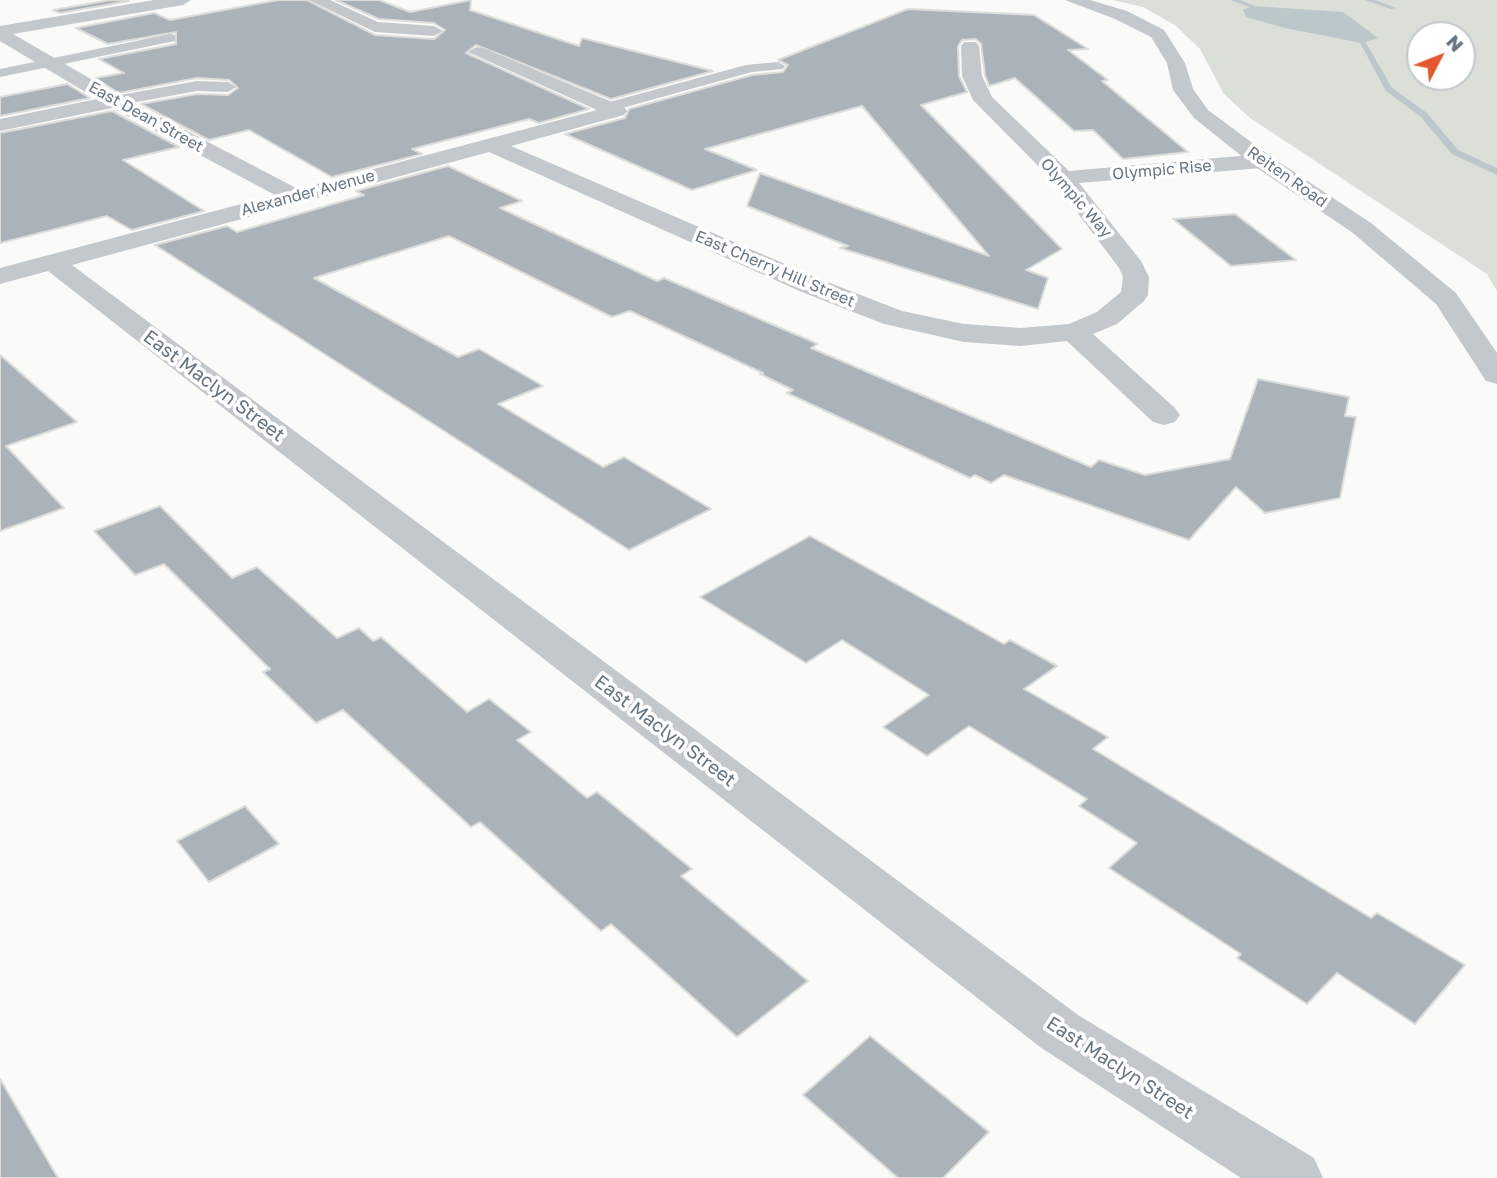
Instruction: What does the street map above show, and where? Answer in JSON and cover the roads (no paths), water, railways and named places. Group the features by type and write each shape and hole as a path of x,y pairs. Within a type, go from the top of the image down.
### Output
{"street":[{"path":"0,32 183,0"},
{"path":"317,0 375,27 434,31"},
{"name":"Reiten Road","path":"1073,0 1121,15 1158,34 1177,63 1183,90 1200,114 1262,161 1362,228 1446,299 1497,375"},
{"name":"East Dean Street","path":"0,32 115,101 294,196"},
{"name":"Olympic Way","path":"970,46 972,76 983,100 1063,178 1125,256 1136,276 1134,295 1126,305 1107,318 1073,332"},
{"path":"477,52 613,109"},
{"path":"0,125 115,101"},
{"name":"Alexander Avenue","path":"0,276 491,145 613,109"},
{"name":"East Cherry Hill Street","path":"491,145 812,286 894,318 930,327 999,337 1052,336 1073,332"},
{"name":"Olympic Rise","path":"1063,178 1262,161"},
{"name":"East Maclyn Street","path":"52,262 1059,1031 1293,1178"},
{"path":"1073,332 1164,415"}],"lane":[{"path":"0,73 170,38"},
{"name":"Alexander Avenue","path":"613,109 751,68 778,66"},
{"path":"115,101 197,86 228,87"}],"waterway":[{"path":"1233,0 1252,6"},
{"path":"1368,0 1393,8"},
{"path":"1362,43 1389,89 1424,115 1455,152 1497,172"}]}
